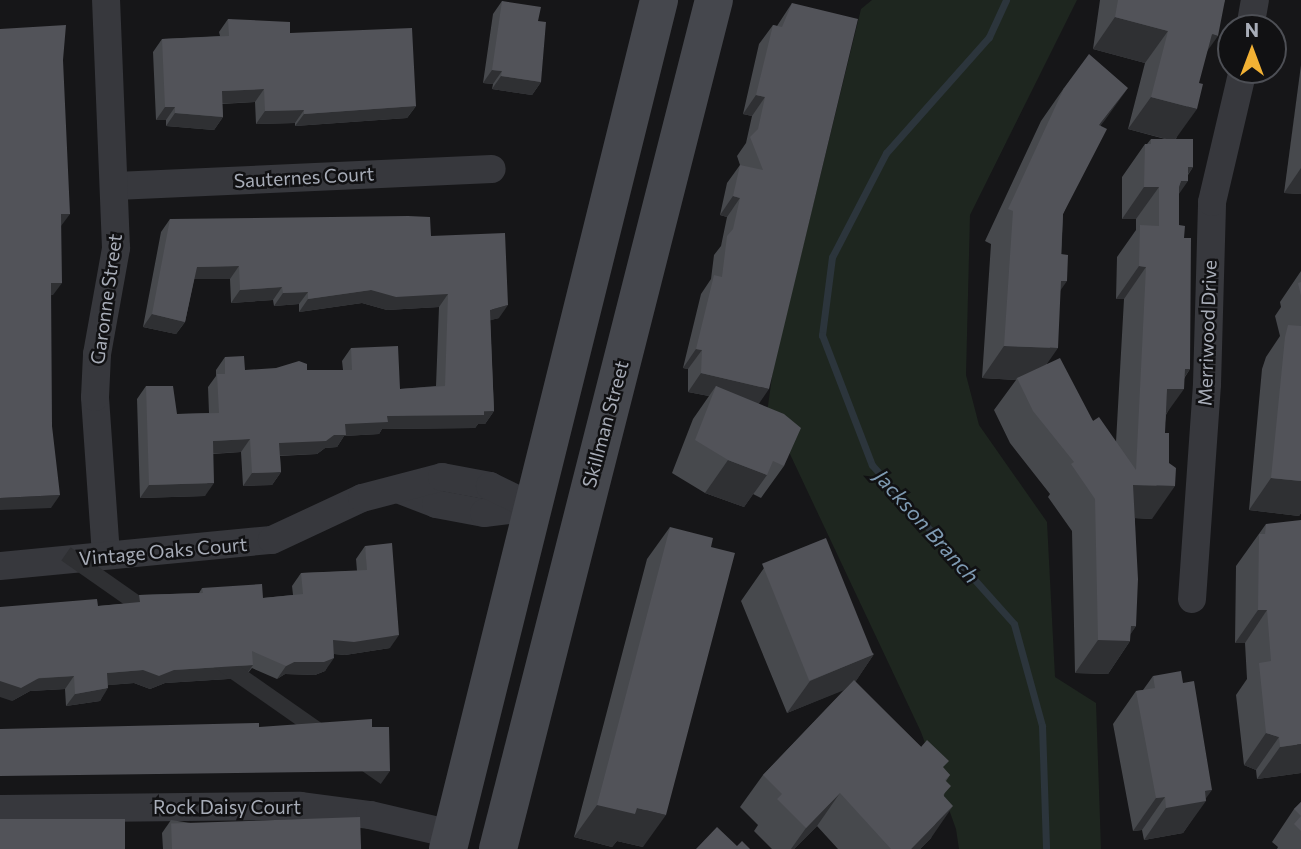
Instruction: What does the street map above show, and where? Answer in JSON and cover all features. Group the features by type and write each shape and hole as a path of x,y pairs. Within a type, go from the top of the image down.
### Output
{"main road":[{"path":"449,841 659,0"},
{"name":"Skillman Street","path":"498,849 714,0"},
{"path":"533,507 582,515"}],"street":[{"name":"Garonne Street","path":"106,0 116,186 116,248 97,354 95,397 106,555"},
{"name":"Merriwood Drive","path":"1192,599 1207,384 1212,202 1240,84"},
{"name":"Sauternes Court","path":"116,186 492,169"},
{"name":"Vintage Oaks Court","path":"0,566 272,540 362,498 400,490 436,504 484,513 533,507"},
{"name":"Rock Daisy Court","path":"0,809 300,806 370,815 449,841"}],"shaded area":[{"path":"872,0 1077,0 970,215 966,375 979,425 1047,522 1055,677 1096,703 1101,849 959,849 956,829 921,732 789,452 765,428 773,369 861,9"}],"building":[{"path":"1118,0 1225,0 1222,14 1217,14 1217,36 1212,34 1199,83 1203,84 1197,109 1151,97 1168,31 1115,17"},
{"path":"502,1 541,7 538,21 546,22 541,82 501,76 502,71 492,70"},
{"path":"792,3 858,19 769,389 701,373 702,350 696,349 714,275 722,277 727,236 733,229 740,198 733,196 740,165 763,170 750,137 758,129 765,97 756,95 773,25 782,27"},
{"path":"228,19 290,22 290,33 412,28 416,106 304,114 304,110 265,111 264,89 222,91 223,117 175,113 175,107 165,107 162,39 229,36"},
{"path":"66,25 63,60 70,214 61,214 62,283 51,283 52,426 60,495 0,498 0,29"},
{"path":"1089,54 1128,88 1099,125 1107,129 1063,214 1061,254 1068,255 1067,281 1061,281 1058,348 1004,346 1013,211 1008,209 1064,88"},
{"path":"1151,139 1193,139 1193,167 1188,167 1188,181 1181,181 1179,187 1179,225 1185,226 1184,238 1191,238 1190,369 1185,369 1184,389 1167,389 1165,433 1169,433 1169,463 1176,468 1175,486 1133,485 1138,579 1136,626 1131,626 1130,641 1098,640 1095,499 1071,464 1074,462 1033,411 1017,378 1060,358 1093,421 1099,417 1136,470 1146,267 1139,266 1140,225 1159,226 1159,187 1144,187 1145,144 1151,144"},
{"path":"430,217 431,236 505,233 508,305 490,310 494,411 484,411 484,415 387,416 388,422 345,424 346,435 334,435 326,441 279,443 281,472 252,473 250,439 213,441 214,483 149,485 146,386 173,386 177,414 219,413 217,374 225,374 225,357 244,356 245,370 276,368 299,361 307,364 307,370 352,370 351,348 398,346 400,389 445,386 448,294 396,297 371,290 308,299 308,292 283,293 282,287 240,290 239,266 197,267 185,322 152,314 170,219"},
{"path":"1288,325 1301,326 1301,481 1271,478"},
{"path":"716,386 784,414 801,428 784,466 773,461 767,475 728,460 695,440"},
{"path":"1301,520 1301,744 1280,747 1279,737 1266,733 1259,663 1271,661 1267,610 1258,610 1259,534 1265,534 1266,524"},
{"path":"670,527 713,538 711,547 735,553 666,815 637,808 635,814 597,805"},
{"path":"826,538 873,655 809,681 762,564"},
{"path":"392,543 399,635 354,642 333,640 334,658 324,662 294,662 286,666 252,651 253,665 174,670 159,676 143,670 107,673 108,688 75,694 74,676 39,678 21,688 0,681 0,607 97,599 98,606 140,602 139,595 203,593 202,588 262,584 263,598 303,594 301,573 367,570 365,546"},
{"path":"1181,671 1183,683 1194,681 1212,790 1205,791 1206,801 1166,808 1165,797 1156,798 1136,691 1155,688 1153,676"},
{"path":"854,680 921,747 927,740 949,761 943,767 950,775 945,780 951,786 943,795 953,806 911,849 891,849 840,793 806,828 777,799 782,794 763,775"},
{"path":"372,719 372,727 389,727 390,771 0,776 0,729 259,723 259,727"},
{"path":"1301,802 1301,816 1294,809"},
{"path":"1301,816 1301,831 1294,824"},
{"path":"360,817 361,849 172,849 171,824"},
{"path":"0,819 125,819 125,849 0,849"},
{"path":"717,827 737,846 742,841 750,849 696,849"}],"waterway":[{"name":"Jackson Branch","path":"1006,0 989,37 886,153 832,257 822,335 872,465 1014,624 1042,726 1046,849"}]}
